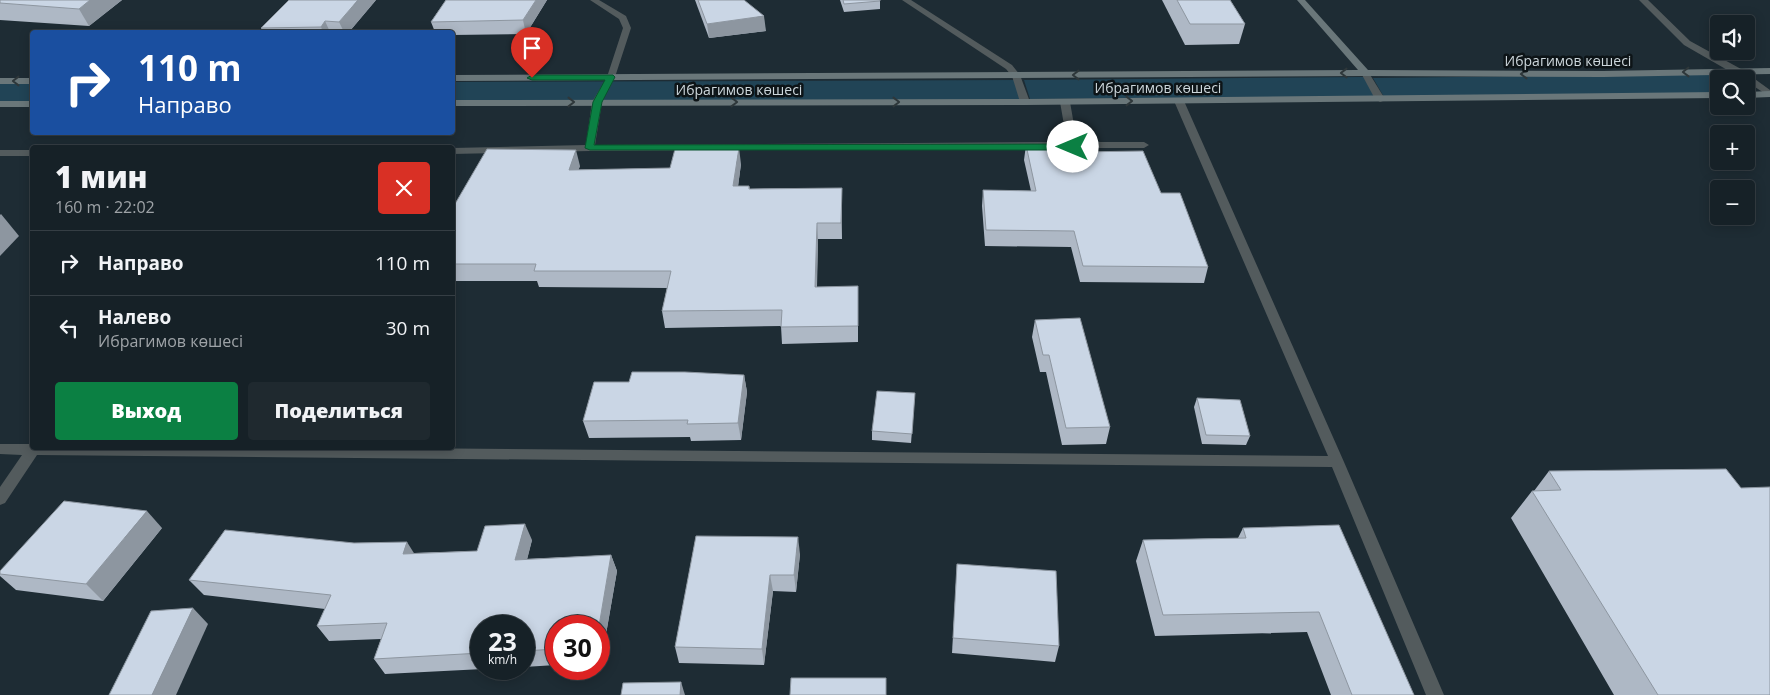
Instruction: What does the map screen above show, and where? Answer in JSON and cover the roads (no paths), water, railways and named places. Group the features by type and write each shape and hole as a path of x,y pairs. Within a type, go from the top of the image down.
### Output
{"street":[{"path":"590,148 597,102 611,77 627,28 623,18 594,0"},
{"path":"906,0 1009,67 1016,75 1025,102"},
{"path":"1301,0 1366,73 1380,99"},
{"path":"1643,0 1687,43 1736,70"},
{"name":"Ибрагимов көшесі","path":"1755,71 1770,71"},
{"name":"Ибрагимов көшесі","path":"455,78 1366,73 1603,74 1710,72"},
{"path":"0,81 30,81"},
{"path":"1755,83 1770,94"},
{"path":"1755,95 1770,94"},
{"name":"Ибрагимов көшесі","path":"455,103 1064,102 1710,95"},
{"path":"1179,101 1337,462 1435,695"},
{"path":"1064,102 1073,147"},
{"path":"0,104 30,104"},
{"path":"455,151 590,148 1073,147 1144,145"},
{"path":"0,153 30,153"},
{"path":"0,448 30,450"},
{"path":"0,499 33,450 1337,462"}]}
